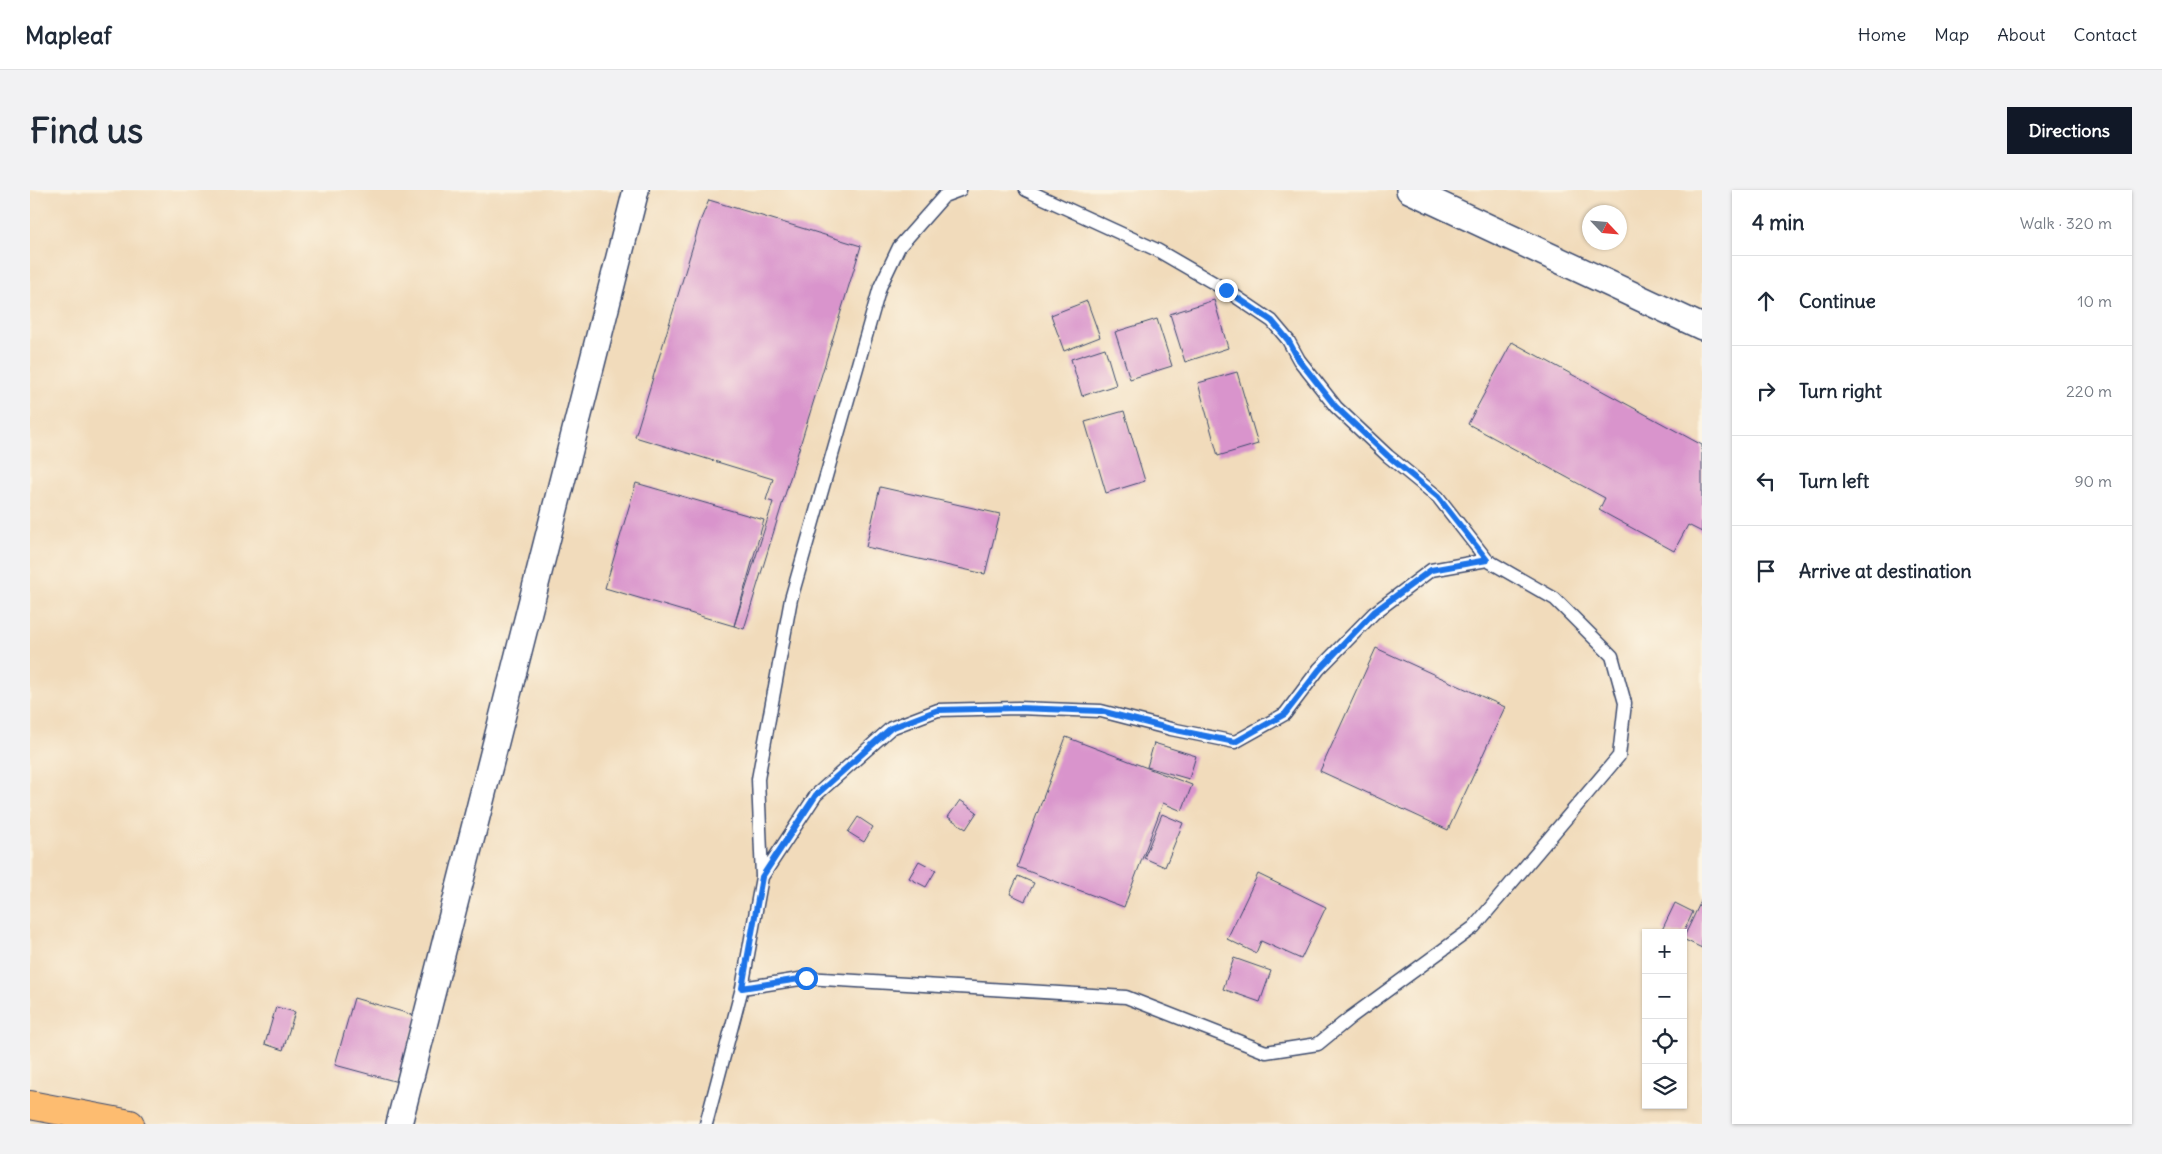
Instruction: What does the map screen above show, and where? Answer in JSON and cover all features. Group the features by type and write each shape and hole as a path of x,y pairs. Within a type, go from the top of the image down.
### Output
{"highway":[{"path":"30,1105 130,1124"}],"street":[{"path":"399,1124 636,190"},
{"path":"1409,190 1702,327"}],"lane":[{"path":"706,1124 742,988 762,877 758,779 791,599 877,296 899,247 944,196 960,190"},
{"path":"742,988 806,978 1126,997 1266,1052 1318,1044 1351,1017 1474,927 1619,756 1625,703 1612,656 1555,599 1487,560 1438,497 1388,456 1336,407 1299,360 1288,340 1272,321 1226,290 1157,250 1026,190"},
{"path":"762,877 816,795 891,728 938,710 1018,708 1101,711 1171,729 1235,742 1285,714 1319,670 1374,612 1431,570 1487,560"}],"building":[{"path":"709,200 861,246 744,629 734,626 773,502 766,500 773,479 635,437 701,219"},
{"path":"1214,300 1228,348 1185,362 1170,314"},
{"path":"1087,301 1100,337 1064,351 1051,315"},
{"path":"1157,319 1172,366 1130,379 1115,332"},
{"path":"1512,342 1702,445 1702,532 1688,525 1674,551 1599,510 1605,498 1468,424"},
{"path":"1105,348 1116,385 1082,396 1071,359"},
{"path":"1237,372 1258,444 1218,456 1198,383"},
{"path":"1124,411 1145,481 1106,493 1085,422"},
{"path":"636,483 764,520 734,626 605,588"},
{"path":"880,487 1000,514 985,574 866,547"},
{"path":"1376,648 1505,707 1448,830 1320,771"},
{"path":"1066,737 1192,785 1182,811 1163,803 1124,907 1017,867"},
{"path":"1154,743 1196,756 1189,779 1147,767"},
{"path":"960,800 977,812 966,829 948,817"},
{"path":"1162,814 1183,823 1165,867 1144,858"},
{"path":"858,817 873,827 864,842 848,832"},
{"path":"919,861 936,870 926,887 909,878"},
{"path":"1258,874 1326,907 1301,959 1261,941 1256,953 1227,939"},
{"path":"1018,876 1034,883 1025,901 1010,894"},
{"path":"1702,899 1702,948 1687,941 1687,931"},
{"path":"1675,903 1693,912 1685,929 1662,929"},
{"path":"1234,958 1271,971 1260,1002 1223,989"},
{"path":"354,998 417,1016 398,1082 335,1065"},
{"path":"276,1007 295,1012 283,1050 265,1044"}],"route":[{"path":"806,978 742,988 762,877 816,795 891,728 938,710 1018,708 1101,711 1171,729 1235,742 1285,714 1319,670 1374,612 1431,570 1487,560 1438,497 1388,456 1336,407 1299,360 1288,340 1272,321 1226,290"}]}
